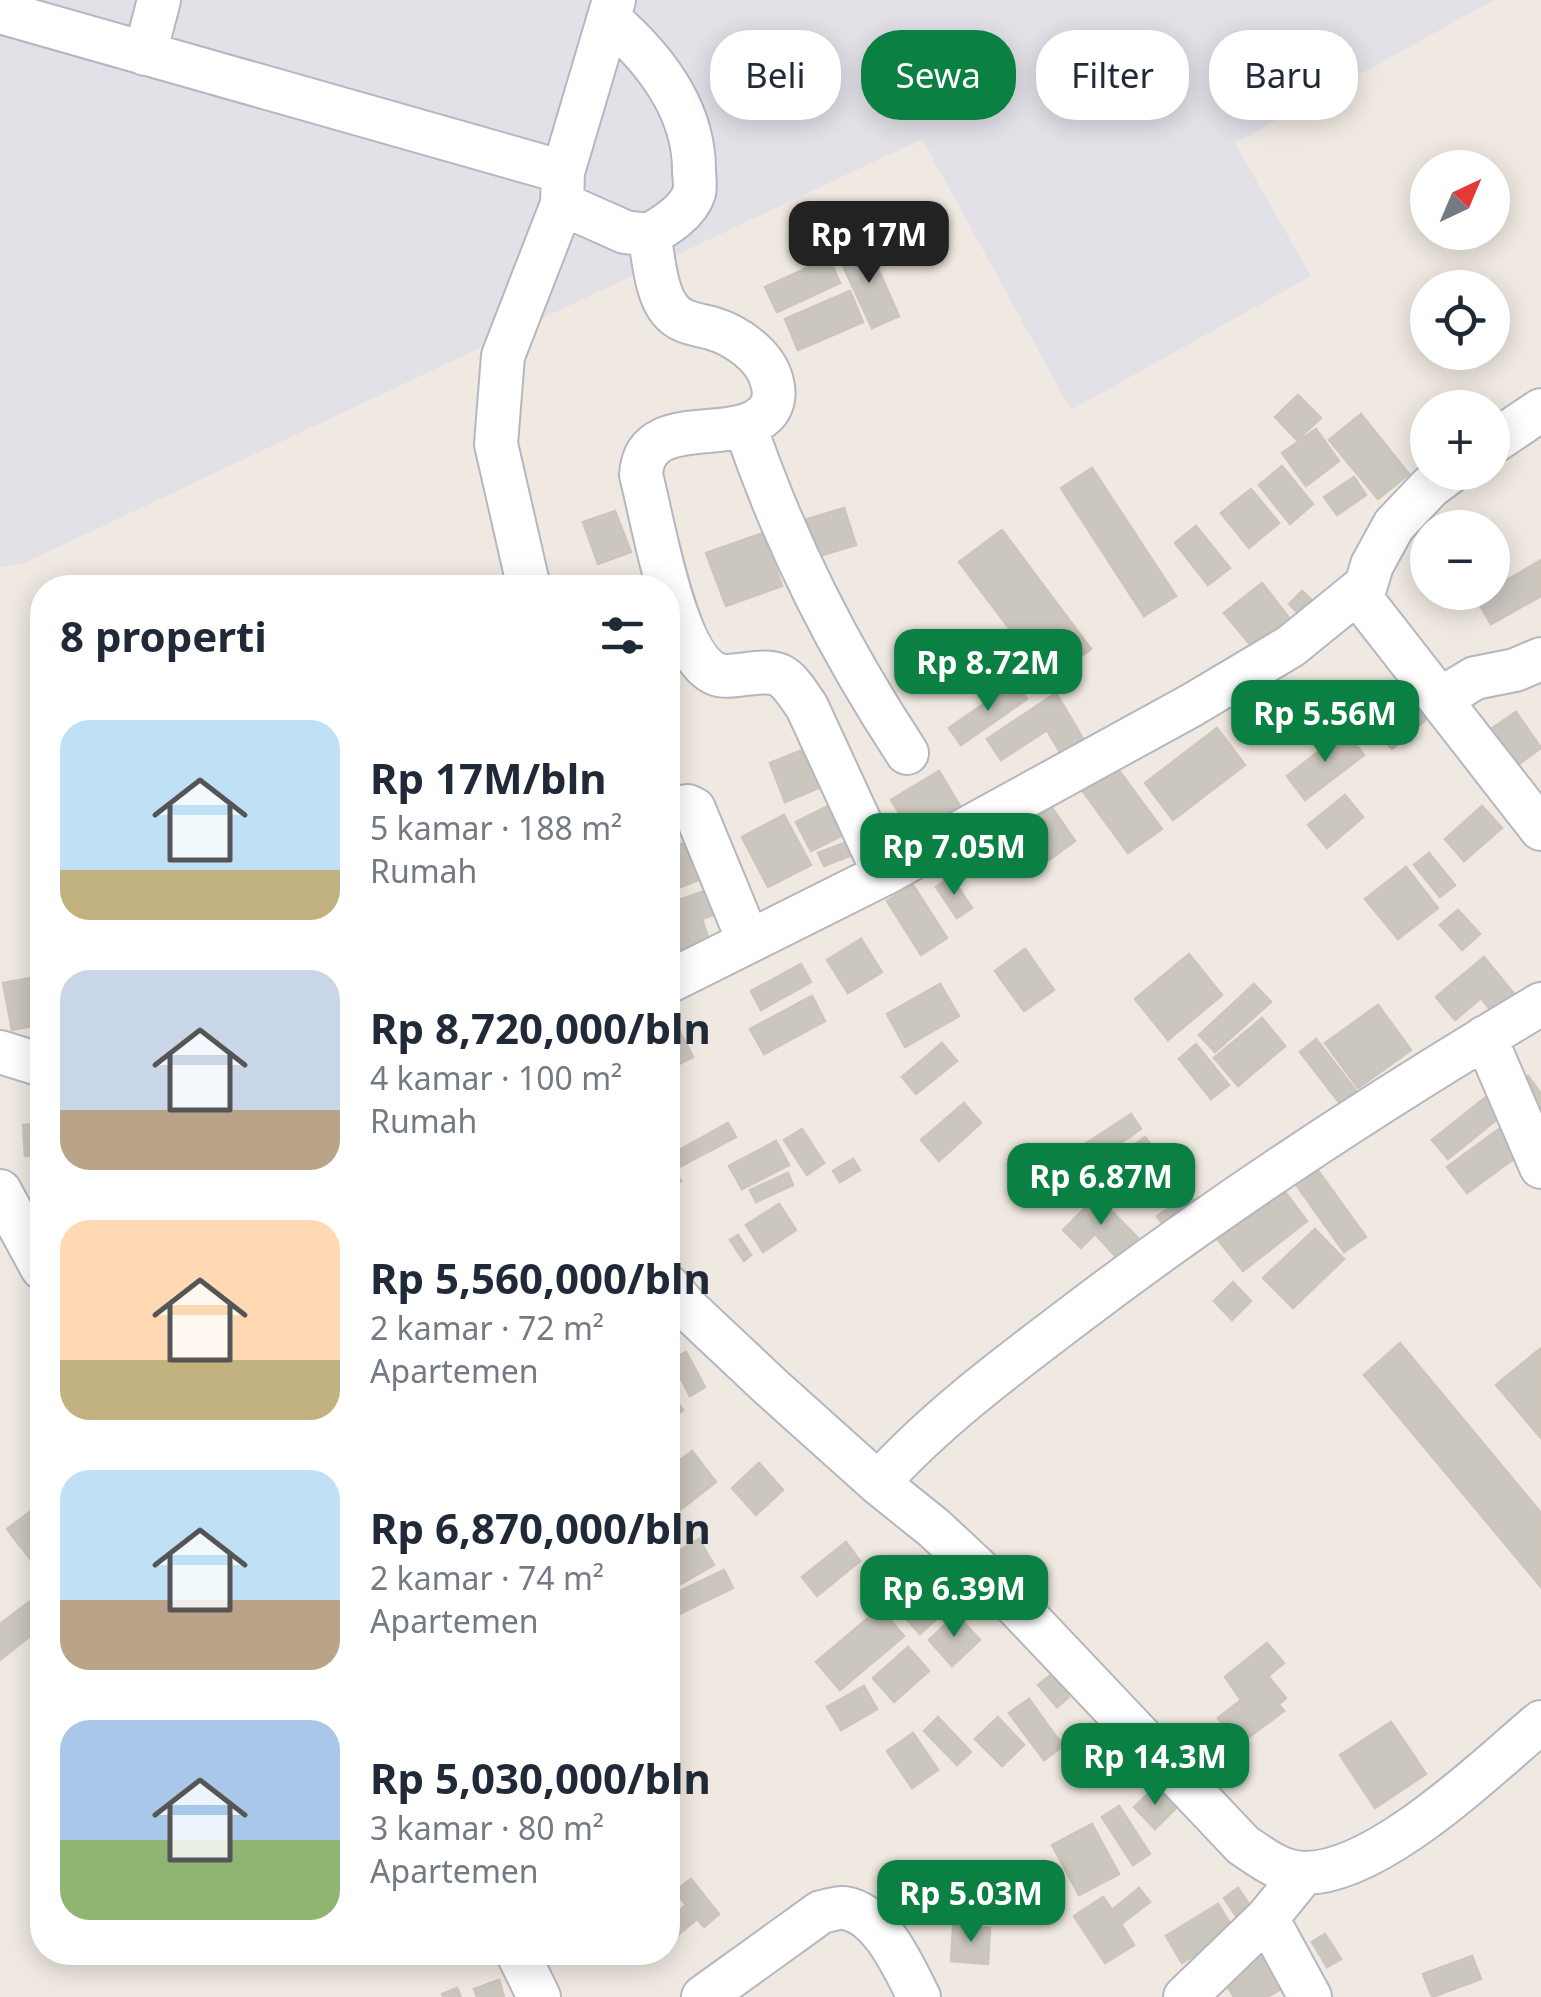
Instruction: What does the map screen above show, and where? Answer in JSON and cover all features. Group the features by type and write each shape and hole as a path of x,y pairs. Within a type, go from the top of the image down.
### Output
{"street":[{"path":"145,54 159,0"},
{"path":"0,12 145,54 562,188 624,232 649,235 680,213 694,194 690,131 661,72 611,9"},
{"path":"526,575 496,444 502,356 562,188 611,9"},
{"path":"649,235 669,310 689,324 714,328 738,340 760,358 772,379 774,399 767,413 745,426 679,433 650,450 642,463 642,476 662,575"},
{"path":"1510,432 1541,410"},
{"path":"745,426 794,554 820,607 858,678 907,753"},
{"path":"680,976 884,874 1192,705 1308,634 1366,585 1372,565 1394,525 1427,490"},
{"path":"1357,592 1541,829"},
{"path":"680,633 706,668 719,676 770,670 795,689 807,707 884,874"},
{"path":"1440,700 1475,678 1514,670 1541,659"},
{"path":"680,807 694,809 748,940"},
{"path":"878,1483 913,1444 987,1381 1175,1238 1541,1004"},
{"path":"1485,1037 1541,1168"},
{"path":"0,1052 30,1061"},
{"path":"0,1191 30,1246"},
{"path":"680,1301 1010,1599 1243,1845 1277,1868 1302,1874 1336,1870 1377,1851 1448,1800 1541,1722"},
{"path":"1185,1997 1267,1918 1302,1874"},
{"path":"703,1997 821,1912 842,1907 861,1914 891,1944 919,1997"},
{"path":"1267,1918 1310,1997"},
{"path":"523,1965 539,1997"}],"shaded area":[{"path":"0,0 1494,0 1358,75 1358,30 1209,30 1209,120 1277,120 1235,143 1311,276 1071,410 922,139 24,563 0,567"}],"building":[{"path":"867,244 899,316 872,328 839,257"},
{"path":"829,258 840,283 777,312 765,287"},
{"path":"850,291 863,322 798,350 785,319"},
{"path":"1298,395 1321,418 1297,440 1275,417"},
{"path":"1361,414 1409,474 1378,499 1329,440"},
{"path":"1316,429 1339,461 1306,486 1282,453"},
{"path":"1282,466 1313,504 1290,524 1259,485"},
{"path":"1092,468 1176,596 1144,616 1061,488"},
{"path":"1354,477 1366,495 1337,515 1324,497"},
{"path":"1251,489 1279,523 1249,548 1221,513"},
{"path":"844,508 856,545 813,558 801,521"},
{"path":"615,511 631,552 598,564 583,522"},
{"path":"1196,526 1230,568 1208,585 1175,543"},
{"path":"1002,530 1091,649 1049,681 959,562"},
{"path":"763,533 782,586 726,606 706,553"},
{"path":"1541,560 1541,596 1491,624 1483,610 1510,610 1510,578"},
{"path":"1262,583 1290,619 1253,648 1224,613"},
{"path":"1302,591 1315,603 1302,617 1289,604"},
{"path":"1405,679 1433,713 1392,749 1374,728 1396,709 1385,696"},
{"path":"1015,682 1027,699 961,745 949,728"},
{"path":"1056,693 1088,747 1065,761 1047,730 1001,760 987,739"},
{"path":"1516,712 1541,748 1512,769 1485,733"},
{"path":"1217,728 1245,765 1173,820 1145,783"},
{"path":"1345,731 1364,755 1305,800 1287,776"},
{"path":"817,744 833,782 785,802 770,763"},
{"path":"1112,761 1162,829 1128,853 1079,786"},
{"path":"939,771 963,811 916,840 891,800"},
{"path":"1345,795 1363,817 1327,848 1308,825"},
{"path":"842,799 857,828 811,851 796,822"},
{"path":"1046,799 1075,841 1049,860 1019,818"},
{"path":"1482,806 1502,828 1464,861 1445,839"},
{"path":"784,815 811,865 768,887 742,837"},
{"path":"701,836 716,873 680,887 680,845"},
{"path":"860,837 865,850 824,866 818,853"},
{"path":"1429,853 1455,885 1440,897 1414,865"},
{"path":"1406,867 1438,908 1398,939 1365,899"},
{"path":"951,877 972,908 957,918 936,887"},
{"path":"724,884 732,908 702,919 709,940 680,949 680,900"},
{"path":"913,885 947,938 921,955 887,901"},
{"path":"1458,910 1480,934 1462,950 1440,925"},
{"path":"861,939 882,972 848,993 827,960"},
{"path":"1025,949 1054,990 1024,1011 995,971"},
{"path":"1189,954 1222,995 1168,1040 1135,999"},
{"path":"1484,957 1520,1001 1498,1019 1481,998 1455,1020 1436,997"},
{"path":"801,964 811,982 761,1010 751,991"},
{"path":"30,978 30,1026 12,1030 3,983"},
{"path":"940,984 959,1016 905,1047 887,1014"},
{"path":"1254,984 1271,1002 1215,1052 1199,1035"},
{"path":"812,996 825,1021 764,1054 750,1029"},
{"path":"1378,1005 1411,1050 1358,1088 1325,1043"},
{"path":"1262,1018 1285,1046 1238,1086 1214,1058"},
{"path":"680,1032 693,1057 680,1064"},
{"path":"1316,1039 1364,1101 1348,1114 1300,1052"},
{"path":"942,1043 957,1061 916,1094 902,1077"},
{"path":"1196,1044 1229,1085 1211,1099 1179,1059"},
{"path":"1528,1076 1541,1094 1541,1128 1511,1088"},
{"path":"1486,1097 1501,1116 1448,1159 1432,1140"},
{"path":"964,1103 981,1123 939,1161 921,1140"},
{"path":"1131,1114 1141,1129 1084,1168 1073,1152"},
{"path":"728,1123 736,1137 681,1166 680,1150"},
{"path":"23,1125 30,1125 30,1156 25,1156"},
{"path":"1503,1126 1523,1152 1467,1193 1447,1167"},
{"path":"802,1129 824,1163 807,1175 784,1140"},
{"path":"1145,1137 1161,1159 1115,1193 1098,1171"},
{"path":"776,1141 789,1165 742,1189 729,1166"},
{"path":"1306,1154 1366,1237 1344,1252 1285,1169"},
{"path":"853,1159 860,1170 840,1182 833,1171"},
{"path":"788,1173 793,1185 756,1202 750,1190"},
{"path":"1279,1184 1307,1221 1243,1271 1214,1235"},
{"path":"1190,1195 1203,1215 1170,1235 1157,1216"},
{"path":"1097,1196 1138,1238 1117,1258 1095,1234 1081,1248 1063,1230"},
{"path":"779,1204 796,1230 763,1252 746,1225"},
{"path":"1315,1229 1344,1259 1293,1308 1263,1278"},
{"path":"738,1235 751,1255 744,1261 730,1240"},
{"path":"1233,1282 1251,1301 1232,1320 1214,1301"},
{"path":"1400,1343 1541,1513 1541,1587 1364,1375"},
{"path":"1541,1348 1541,1438 1496,1385"},
{"path":"686,1352 705,1387 690,1396 680,1377 680,1355"},
{"path":"692,1451 716,1482 680,1510 680,1460"},
{"path":"759,1463 783,1490 756,1515 732,1488"},
{"path":"30,1512 30,1559 7,1529"},
{"path":"699,1539 714,1565 680,1584 680,1550"},
{"path":"846,1542 860,1561 817,1596 802,1577"},
{"path":"724,1570 733,1588 680,1614 680,1591"},
{"path":"927,1573 955,1602 920,1634 893,1604"},
{"path":"30,1603 30,1636 0,1660 0,1624"},
{"path":"880,1608 904,1636 840,1690 816,1662"},
{"path":"956,1614 980,1640 952,1666 929,1640"},
{"path":"1267,1643 1284,1663 1268,1676 1286,1698 1279,1704 1284,1711 1238,1745 1218,1718 1241,1700 1225,1677"},
{"path":"908,1647 929,1671 894,1702 873,1678"},
{"path":"1052,1674 1069,1697 1057,1707 1038,1685"},
{"path":"864,1686 877,1709 841,1730 827,1707"},
{"path":"1029,1699 1063,1746 1044,1760 1009,1713"},
{"path":"938,1717 971,1752 957,1765 924,1731"},
{"path":"998,1717 1024,1745 1002,1766 975,1739"},
{"path":"1391,1722 1426,1774 1375,1808 1340,1755"},
{"path":"913,1733 938,1770 912,1788 887,1751"},
{"path":"1155,1787 1176,1808 1155,1829 1134,1807"},
{"path":"1119,1806 1150,1854 1133,1865 1102,1817"},
{"path":"1092,1824 1119,1874 1079,1895 1052,1845"},
{"path":"691,1879 719,1914 704,1927 697,1919 680,1933 680,1910 686,1905 680,1897 680,1887"},
{"path":"1139,1888 1150,1902 1121,1924 1134,1945 1105,1963 1074,1916 1103,1897 1112,1910"},
{"path":"1238,1888 1256,1915 1242,1925 1224,1898"},
{"path":"1218,1904 1234,1930 1182,1963 1166,1936"},
{"path":"953,1926 990,1928 988,1964 951,1961"},
{"path":"1325,1934 1341,1959 1327,1967 1312,1942"},
{"path":"1267,1951 1288,1985 1267,1997 1234,1997 1223,1979"},
{"path":"1472,1956 1481,1979 1432,1997 1423,1974"},
{"path":"499,1980 504,1997 477,1997 474,1989"},
{"path":"457,1988 461,1997 443,1997 442,1994"}]}
